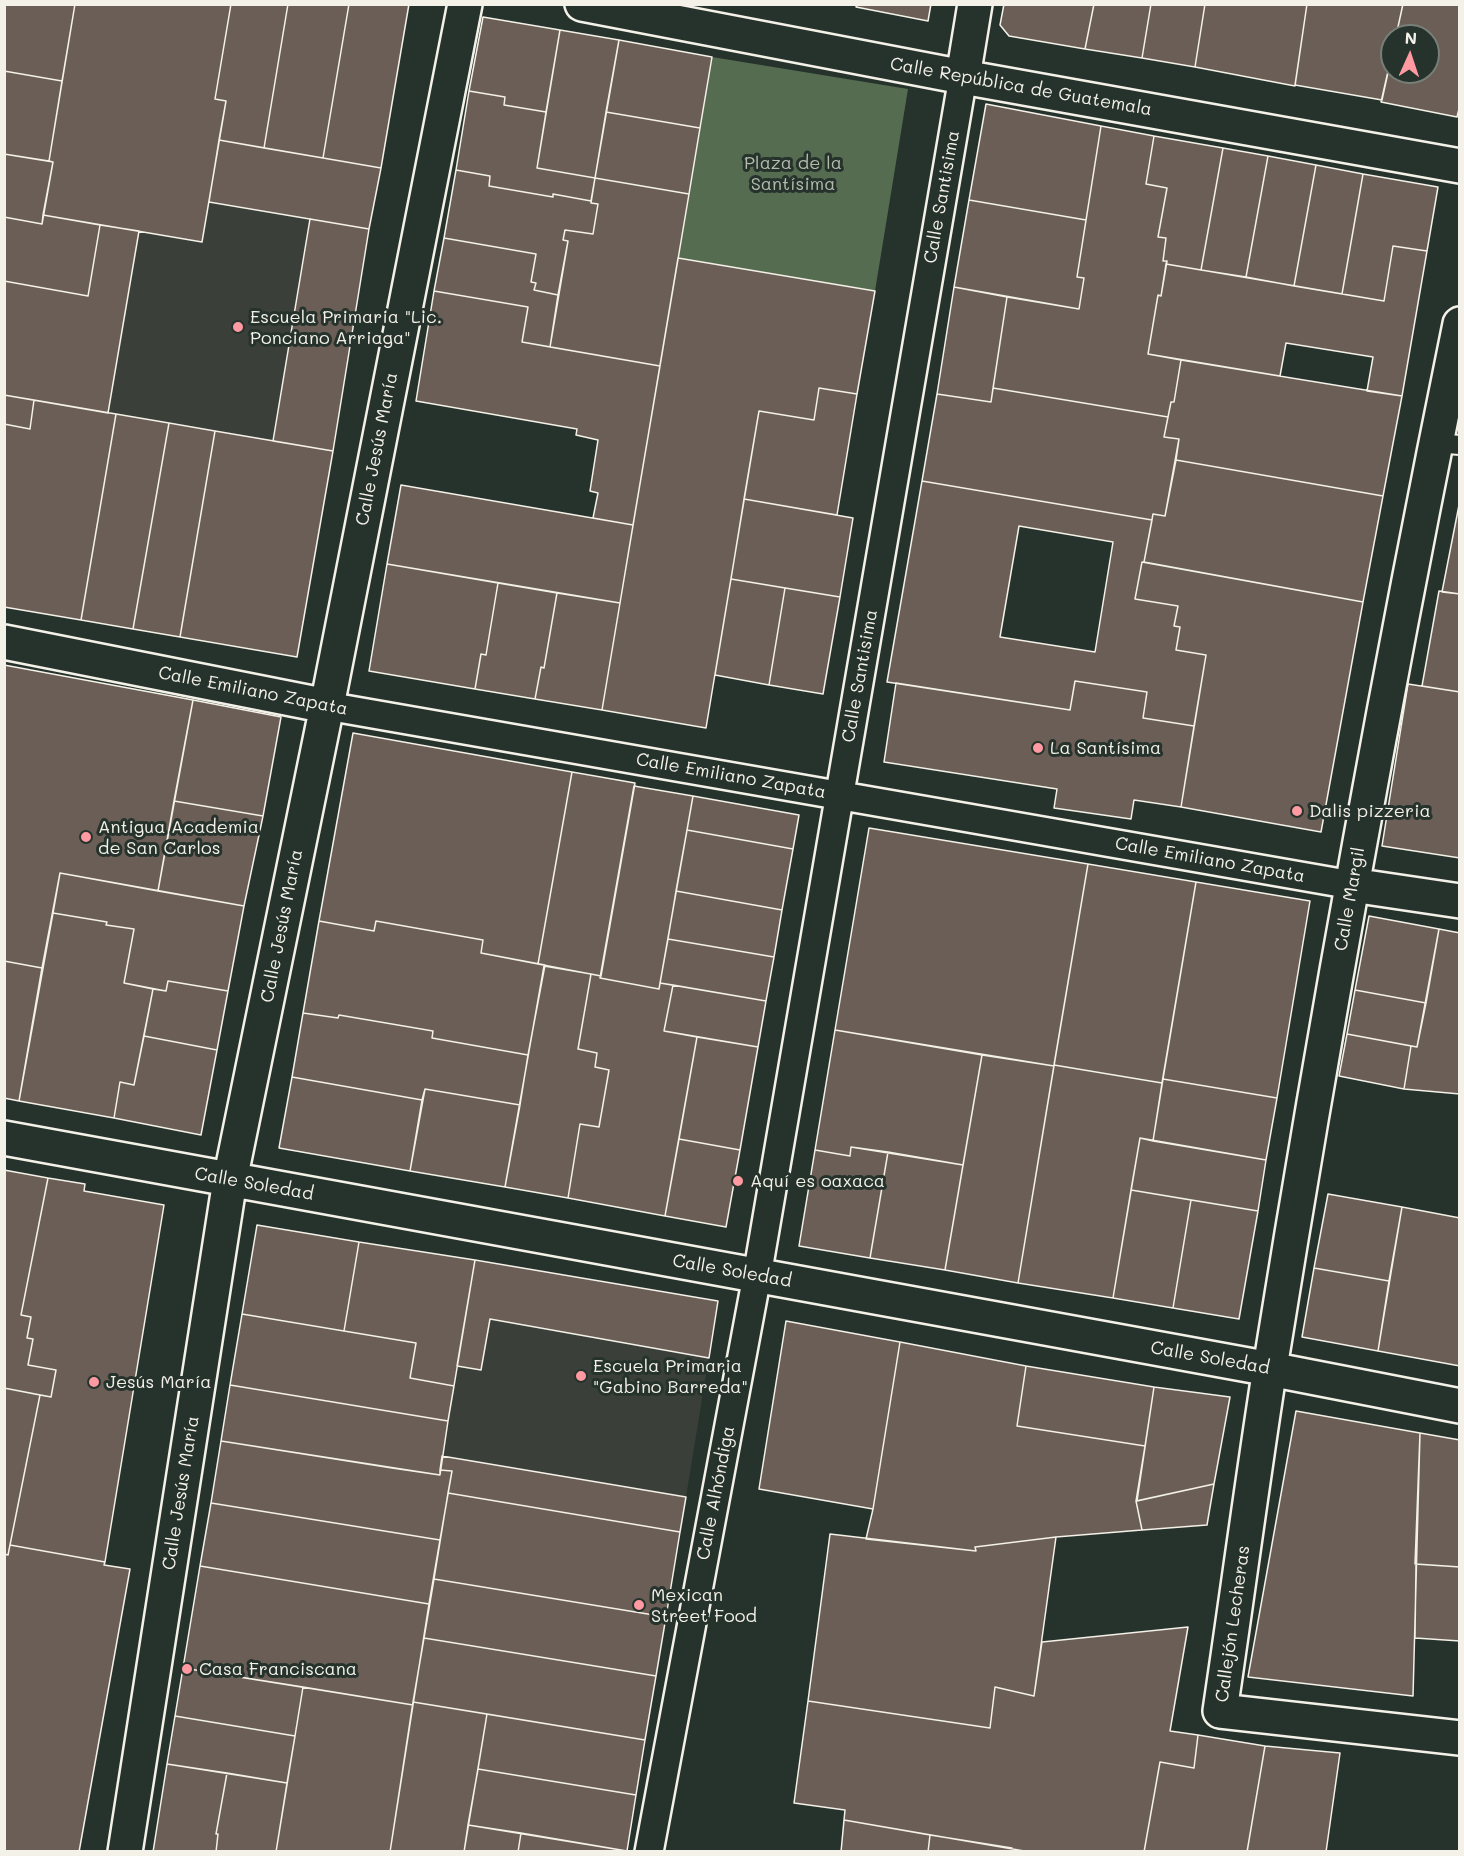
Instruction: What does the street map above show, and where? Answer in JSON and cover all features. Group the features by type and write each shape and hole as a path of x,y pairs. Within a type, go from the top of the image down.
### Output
{"street":[{"name":"Calle Jesús María","path":"125,1851 230,1180 327,706 465,4"},
{"name":"Calle República de Guatemala","path":"582,4 963,77 1460,166"},
{"path":"963,77 975,4"},
{"name":"Calle Santisima","path":"757,1276 963,77"},
{"name":"Calle Margil","path":"1270,1369 1352,885 1447,444 1460,324"},
{"name":"Calle Emiliano Zapata","path":"4,642 327,706 1352,885 1460,901"},
{"name":"Calle Soledad","path":"4,1138 1270,1369 1460,1406"},
{"name":"Calle Alhóndiga","path":"649,1851 757,1276"},
{"name":"Callejón Lecheras","path":"1270,1369 1220,1712 1460,1738"}],"shaded area":[{"name":"Escuela Primaria \"Lic. Ponciano Arriaga\"","path":"209,202 369,229 333,451 108,413 139,231 202,242"},
{"name":"Escuela Primaria \"Gabino Barreda\"","path":"475,1260 718,1301 686,1497 442,1456"}],"green space":[{"name":"Plaza de la Santísima","path":"712,57 908,89 875,291 678,258"}],"building":[{"path":"4,4 75,4 62,81 4,71"},
{"path":"75,4 231,4 215,99 226,101 202,242 43,215 53,162 49,161"},
{"path":"231,4 288,4 264,148 219,140 226,101 215,99"},
{"path":"288,4 349,4 323,158 264,148"},
{"path":"349,4 409,4 381,168 323,158"},
{"path":"857,4 931,4 928,21 856,7"},
{"path":"1004,4 1094,4 1085,49 1009,36 1000,25"},
{"path":"1094,4 1151,4 1142,58 1085,49"},
{"path":"1151,4 1205,4 1195,67 1142,58"},
{"path":"1205,4 1307,4 1295,86 1195,67"},
{"path":"1307,4 1403,4 1399,24 1380,24 1380,84 1385,84 1382,100 1295,85"},
{"path":"1403,4 1460,4 1460,105 1457,117 1381,102 1385,84 1440,84 1440,24 1399,24"},
{"path":"483,17 560,30 546,112 504,105 505,97 469,91"},
{"path":"560,30 619,40 595,178 537,168"},
{"path":"619,40 712,57 700,128 606,112"},
{"path":"4,71 62,81 49,161 4,154"},
{"path":"469,91 505,97 504,105 546,112 537,168 595,178 591,201 489,186 490,176 456,170"},
{"path":"986,104 1101,126 1086,220 969,200"},
{"path":"606,112 700,128 689,194 595,178"},
{"path":"1101,126 1154,136 1146,184 1167,188 1158,237 1166,238 1163,261 1167,261 1161,296 1158,295 1148,354 1181,360 1174,402 1171,402 1168,417 993,388 1007,297 1079,309 1084,278 1077,277"},
{"path":"1154,136 1223,148 1201,270 1166,264 1167,261 1163,261 1166,238 1158,237 1167,188 1146,184"},
{"path":"219,140 381,168 369,229 209,202"},
{"path":"1223,148 1268,156 1246,277 1201,270"},
{"path":"4,154 53,162 42,224 4,217"},
{"path":"1268,156 1316,165 1294,286 1246,277"},
{"path":"1316,165 1363,174 1342,294 1294,286"},
{"path":"456,170 490,176 489,186 553,197 553,194 598,204 593,234 565,230 563,240 568,241 558,295 534,290 536,283 531,282 536,254 444,238"},
{"path":"1363,174 1438,187 1427,251 1393,246 1384,301 1342,294"},
{"path":"595,178 689,194 660,366 550,347 568,241 563,240 565,230 593,234 598,204 591,203"},
{"path":"969,200 1086,220 1077,277 1084,278 1079,309 954,287"},
{"path":"43,215 100,225 88,296 4,281 4,217 42,224"},
{"path":"310,219 369,229 333,451 273,441"},
{"path":"100,225 139,231 108,413 4,395 4,281 88,296"},
{"path":"444,238 536,254 531,282 536,283 534,290 558,295 550,347 522,342 528,307 434,291"},
{"path":"1393,246 1427,251 1402,396 1367,391 1373,357 1286,343 1280,376 1148,354 1166,264 1384,301"},
{"path":"678,258 875,291 857,394 819,388 814,420 759,411 706,728 602,710"},
{"path":"954,287 1007,297 991,402 937,394"},
{"path":"434,291 528,307 522,342 660,366 633,525 593,518 598,493 590,491 598,440 576,435 577,429 416,401"},
{"path":"1181,360 1402,396 1383,496 1176,460 1179,439 1164,437 1171,402 1174,402"},
{"path":"819,388 857,394 837,515 744,499 759,411 814,420"},
{"path":"993,388 1168,417 1164,437 1179,439 1165,516 1153,514 1152,520 922,481 937,394 991,402"},
{"path":"4,395 34,400 30,429 4,424"},
{"path":"34,400 116,414 81,620 4,607 4,424 30,429"},
{"path":"116,414 169,423 133,629 81,620"},
{"path":"169,423 215,431 180,637 133,629"},
{"path":"215,431 333,451 297,657 180,637"},
{"path":"1176,460 1383,496 1363,602 1144,562 1153,514 1165,516"},
{"path":"922,481 1152,520 1135,599 1178,606 1174,626 1180,627 1176,650 1206,655 1194,726 1143,718 1147,692 1075,681 1070,710 887,682","holes":["1019,526 1113,542 1095,652 1000,637"]},
{"path":"401,485 633,525 620,603 387,564"},
{"path":"744,499 853,518 840,597 731,579"},
{"path":"1460,500 1460,594 1442,592"},
{"path":"1142,562 1363,602 1321,832 1181,807 1206,655 1176,650 1180,627 1174,626 1178,606 1135,599"},
{"path":"387,564 498,583 486,655 481,654 475,689 369,671"},
{"path":"731,579 785,588 769,685 715,675"},
{"path":"498,583 557,593 544,668 541,667 535,699 475,689 481,654 486,655"},
{"path":"785,588 840,597 823,694 769,685"},
{"path":"1439,591 1460,594 1460,692 1422,686"},
{"path":"557,593 620,603 602,710 535,699 541,667 544,668"},
{"name":"Antigua Academia de San Carlos","path":"4,665 193,700 158,891 60,873 42,968 4,961"},
{"name":"La Santísima","path":"1075,681 1147,692 1143,718 1194,726 1181,807 1134,800 1131,819 1054,808 1057,789 884,762 896,683 1070,710"},
{"path":"1408,684 1460,692 1460,858 1382,846"},
{"path":"193,700 281,717 263,816 174,801"},
{"path":"353,733 572,772 538,964 481,953 483,940 376,921 374,931 319,921"},
{"path":"572,772 635,783 601,976 538,964"},
{"path":"634,786 693,796 659,989 600,978"},
{"path":"693,796 799,815 793,849 687,830"},
{"path":"174,801 263,816 244,906 158,891"},
{"path":"869,828 1088,864 1054,1066 835,1030"},
{"path":"687,830 793,849 782,910 676,891"},
{"path":"1088,864 1196,882 1162,1083 1054,1065"},
{"path":"60,873 244,906 228,991 168,981 166,991 124,983 134,929 53,913"},
{"path":"1196,882 1310,901 1277,1098 1163,1079"},
{"path":"676,891 782,910 774,957 668,939"},
{"path":"53,913 134,929 124,983 153,989 134,1085 120,1082 114,1118 19,1101"},
{"path":"1369,916 1439,929 1426,1003 1355,990"},
{"path":"319,921 374,931 376,921 483,940 481,953 545,965 528,1055 432,1038 433,1031 339,1015 338,1018 303,1013"},
{"path":"1439,929 1460,933 1460,1094 1404,1089 1411,1046 1417,1047"},
{"path":"668,939 774,957 766,1001 660,983"},
{"path":"4,961 42,968 19,1101 4,1098"},
{"path":"544,966 591,974 578,1049 597,1053 595,1067 609,1070 599,1127 580,1124 568,1198 505,1187"},
{"path":"591,974 601,976 600,978 659,989 660,983 673,985 664,1031 697,1037 665,1216 568,1198 580,1124 599,1127 609,1070 595,1067 597,1053 578,1049"},
{"path":"168,981 228,991 217,1050 144,1036 153,989 166,991"},
{"path":"673,985 766,1001 758,1047 664,1031"},
{"path":"1355,990 1426,1003 1417,1047 1347,1034"},
{"path":"303,1013 338,1018 339,1015 433,1031 432,1038 528,1055 520,1105 425,1089 422,1100 292,1077"},
{"path":"835,1030 982,1055 963,1165 851,1147 850,1156 815,1150"},
{"path":"1347,1034 1411,1046 1404,1089 1339,1076"},
{"path":"144,1036 217,1050 201,1135 114,1118 120,1082 134,1085"},
{"path":"697,1037 758,1047 740,1150 679,1139"},
{"path":"982,1055 1054,1066 1018,1283 945,1270"},
{"path":"1054,1065 1162,1083 1153,1141 1140,1138 1113,1298 1018,1283"},
{"path":"292,1077 422,1100 410,1171 279,1148"},
{"path":"1163,1079 1277,1098 1266,1160 1153,1141"},
{"path":"425,1089 520,1105 505,1187 410,1171"},
{"path":"1140,1138 1266,1160 1258,1211 1131,1190"},
{"path":"679,1139 740,1150 726,1227 665,1216"},
{"path":"851,1147 888,1152 870,1258 799,1246 815,1150 850,1156"},
{"path":"888,1152 963,1165 945,1270 870,1258"},
{"path":"4,1170 48,1178 21,1315 31,1317 27,1338 33,1339 28,1365 56,1370 51,1397 4,1388"},
{"name":"Jesús María","path":"48,1178 85,1184 84,1191 164,1205 105,1562 10,1545 40,1395 51,1397 56,1370 28,1365 33,1339 27,1338 31,1317 21,1315"},
{"path":"1131,1190 1191,1200 1173,1308 1113,1298"},
{"path":"1328,1194 1402,1207 1389,1281 1314,1268"},
{"path":"1191,1200 1258,1211 1239,1319 1173,1308"},
{"path":"1402,1207 1460,1218 1460,1366 1378,1351"},
{"path":"257,1225 359,1242 344,1331 242,1314"},
{"path":"359,1242 475,1260 454,1386 410,1378 416,1343 344,1331"},
{"path":"475,1260 718,1301 709,1358 490,1319 481,1370 457,1366"},
{"path":"1314,1268 1389,1281 1378,1351 1302,1337"},
{"path":"242,1314 416,1343 410,1378 454,1386 448,1421 230,1385"},
{"path":"786,1321 900,1342 873,1509 759,1489"},
{"path":"900,1342 1026,1366 1017,1426 1145,1446 1136,1501 1142,1530 975,1547 976,1551 866,1539"},
{"path":"1026,1366 1154,1387 1145,1446 1017,1426"},
{"path":"230,1385 448,1421 440,1475 221,1441"},
{"path":"1154,1387 1230,1397 1214,1484 1137,1501"},
{"path":"4,1388 40,1395 8,1555 4,1554"},
{"path":"1296,1411 1420,1433 1413,1696 1248,1677"},
{"path":"1420,1433 1460,1440 1460,1567 1415,1564"},
{"path":"221,1441 440,1475 440,1470 452,1471 440,1540 211,1503"},
{"path":"442,1456 686,1497 680,1532 448,1493 452,1471 440,1470"},
{"path":"1214,1484 1207,1525 1142,1530 1136,1501"},
{"path":"448,1493 680,1532 666,1617 434,1579"},
{"path":"211,1503 440,1540 429,1604 200,1566"},
{"path":"830,1534 976,1551 975,1547 1056,1537 1034,1696 995,1687 990,1728 808,1701"},
{"path":"10,1545 105,1562 104,1565 130,1569 79,1852 4,1852 4,1554 8,1555"},
{"path":"1416,1564 1460,1567 1460,1641 1415,1638"},
{"path":"200,1566 429,1604 413,1705 183,1668"},
{"path":"434,1579 666,1617 656,1676 424,1638"},
{"path":"1188,1627 1170,1731 1198,1735 1194,1768 1160,1762 1144,1852 1030,1852 844,1820 845,1810 794,1803 808,1701 990,1728 995,1687 1034,1696 1042,1642"},
{"path":"424,1638 656,1676 645,1740 413,1702"},
{"path":"183,1668 303,1687 295,1736 175,1716"},
{"path":"303,1687 413,1705 390,1852 276,1852"},
{"path":"413,1702 487,1714 464,1852 390,1852"},
{"path":"487,1714 645,1740 636,1795 478,1769"},
{"path":"175,1716 295,1736 287,1783 167,1764"},
{"path":"1198,1735 1265,1746 1247,1852 1144,1852 1160,1762 1194,1768"},
{"path":"1265,1746 1340,1753 1326,1852 1247,1852"},
{"path":"167,1764 227,1773 216,1834 218,1834 216,1852 153,1852"},
{"path":"478,1769 636,1795 627,1851 468,1825"},
{"path":"227,1773 287,1783 276,1852 216,1852 218,1834 216,1834"},
{"path":"844,1820 930,1835 928,1852 841,1852"},
{"path":"468,1825 521,1833 518,1852 464,1852"},
{"path":"521,1833 627,1851 627,1852 518,1852"},
{"path":"930,1835 1012,1848 1011,1852 928,1852"}],"place":[{"name":"Escuela Primaria \"Lic. Ponciano Arriaga\"","path":"238,327"},
{"name":"La Santísima","path":"1038,748"},
{"name":"Dalis pizzeria","path":"1297,811"},
{"name":"Antigua Academia de San Carlos","path":"86,837"},
{"name":"Aquí es oaxaca","path":"738,1181"},
{"name":"Escuela Primaria \"Gabino Barreda\"","path":"581,1376"},
{"name":"Jesús María","path":"94,1382"},
{"name":"Mexican Street Food","path":"639,1605"},
{"name":"Casa Franciscana","path":"187,1669"}]}
